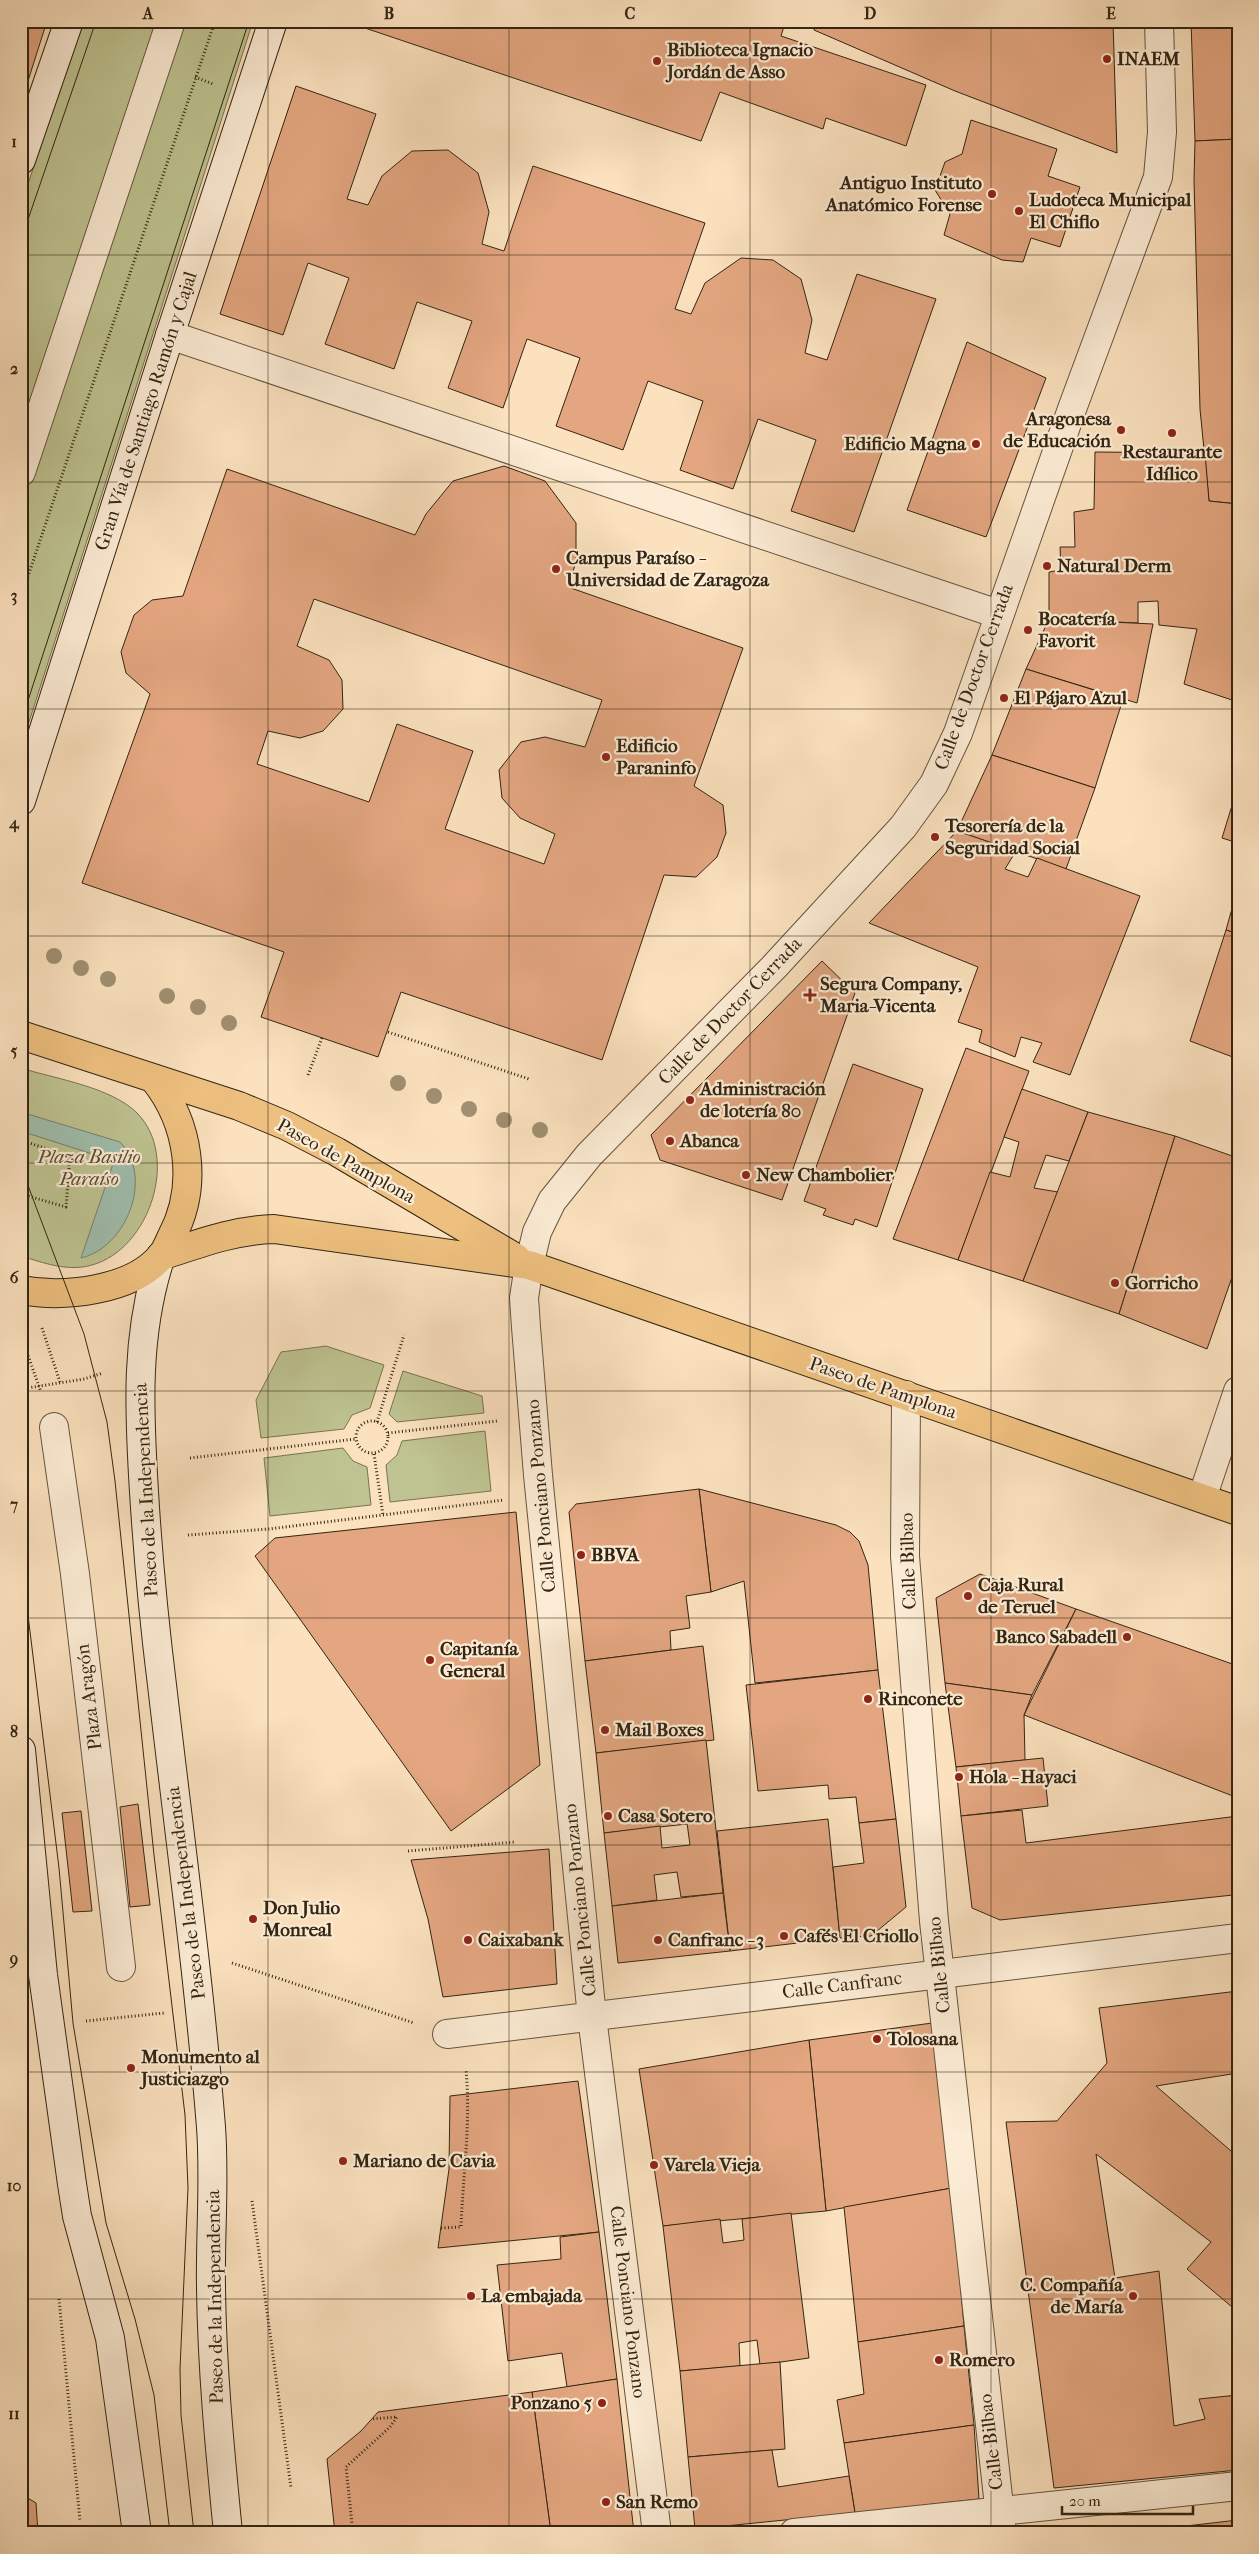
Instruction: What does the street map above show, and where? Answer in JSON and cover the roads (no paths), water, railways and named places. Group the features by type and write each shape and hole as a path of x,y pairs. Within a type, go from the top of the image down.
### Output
{"main road":[{"path":"21,1035 154,1079 174,1109 184,1138 188,1165 188,1191 183,1213 161,1256 123,1281 98,1290 68,1293 21,1290"},
{"name":"Paseo de Pamplona","path":"154,1079 239,1106 287,1126 337,1152 528,1265"},
{"name":"Paseo de Pamplona","path":"161,1256 215,1238 245,1231 274,1229 528,1265 1238,1510"}],"street":[{"path":"21,160 69,21"},
{"path":"21,472 171,21"},
{"name":"Gran Vía de Santiago Ramón y Cajal","path":"21,801 273,21"},
{"name":"Calle de Doctor Cerrada","path":"528,1265 537,1232 552,1201 590,1155 774,967 903,827 926,796 958,733 998,614 1158,177 1162,132 1158,21"},
{"path":"170,335 998,614"},
{"name":"Paseo de la Independencia","path":"161,1256 153,1279 142,1333 139,1420 150,1584 200,2009 214,2175 211,2286 213,2349 228,2533"},
{"name":"Calle Ponciano Ponzano","path":"528,1265 524,1298 538,1475 592,2016 657,2533"},
{"path":"1202,1498 1238,1391"},
{"name":"Calle Bilbao","path":"906,1395 905,1556 940,1974 1000,2522"},
{"name":"Plaza Aragón","path":"54,1427 75,1574 121,1966"},
{"path":"21,1750 42,1975 77,2216 110,2338 137,2533"},
{"name":"Calle Canfranc","path":"447,2034 1238,1938"},
{"path":"794,2533 1000,2522 1238,2486"}],"tram line":[{"path":"21,240 96,21"},
{"path":"21,722 249,21"},
{"path":"21,1167 84,1334 107,1422 115,1481 154,1855 185,2115 188,2188 180,2369 181,2415 194,2533"},
{"path":"21,1558 59,1868 73,2023 106,2223 135,2319 154,2395 170,2533"}],"place":[{"name":"INAEM","path":"1107,59"},
{"name":"Biblioteca Ignacio Jordán de Asso","path":"657,61"},
{"name":"Antiguo Instituto Anatómico Forense","path":"992,194"},
{"name":"Ludoteca Municipal El Chiflo","path":"1019,211"},
{"name":"Aragonesa de Educación","path":"1121,430"},
{"name":"Restaurante Idílico","path":"1172,433"},
{"name":"Edificio Magna","path":"976,444"},
{"name":"Natural Derm","path":"1047,566"},
{"name":"Campus Paraíso - Universidad de Zaragoza","path":"556,569"},
{"name":"Bocatería Favorit","path":"1028,630"},
{"name":"El Pájaro Azul","path":"1004,698"},
{"name":"Edificio Paraninfo","path":"606,757"},
{"name":"Tesorería de la Seguridad Social","path":"935,837"},
{"name":"Segura Company, Maria-Vicenta","path":"810,995"},
{"name":"Administración de lotería 80","path":"690,1100"},
{"name":"Abanca","path":"670,1141"},
{"name":"New Chambolier","path":"746,1175"},
{"name":"Gorricho","path":"1115,1283"},
{"name":"BBVA","path":"581,1555"},
{"name":"Caja Rural de Teruel","path":"968,1596"},
{"name":"Banco Sabadell","path":"1127,1637"},
{"name":"Capitanía General","path":"430,1660"},
{"name":"Rinconete","path":"868,1699"},
{"name":"Mail Boxes","path":"605,1730"},
{"name":"Hola - Hayaci","path":"959,1777"},
{"name":"Casa Sotero","path":"608,1816"},
{"name":"Don Julio Monreal","path":"253,1919"},
{"name":"Cafés El Criollo","path":"784,1936"},
{"name":"Caixabank","path":"468,1940"},
{"name":"Canfranc - 3","path":"658,1940"},
{"name":"Tolosana","path":"877,2039"},
{"name":"Monumento al Justiciazgo","path":"131,2068"},
{"name":"Mariano de Cavia","path":"343,2161"},
{"name":"Varela Vieja","path":"654,2165"},
{"name":"La embajada","path":"471,2296"},
{"name":"C. Compañía de María","path":"1133,2296"},
{"name":"Romero","path":"939,2360"},
{"name":"Ponzano 5","path":"602,2403"},
{"name":"San Remo","path":"606,2502"}],"park label":[{"name":"Plaza Basilio Paraíso","path":"89,1168"}]}
